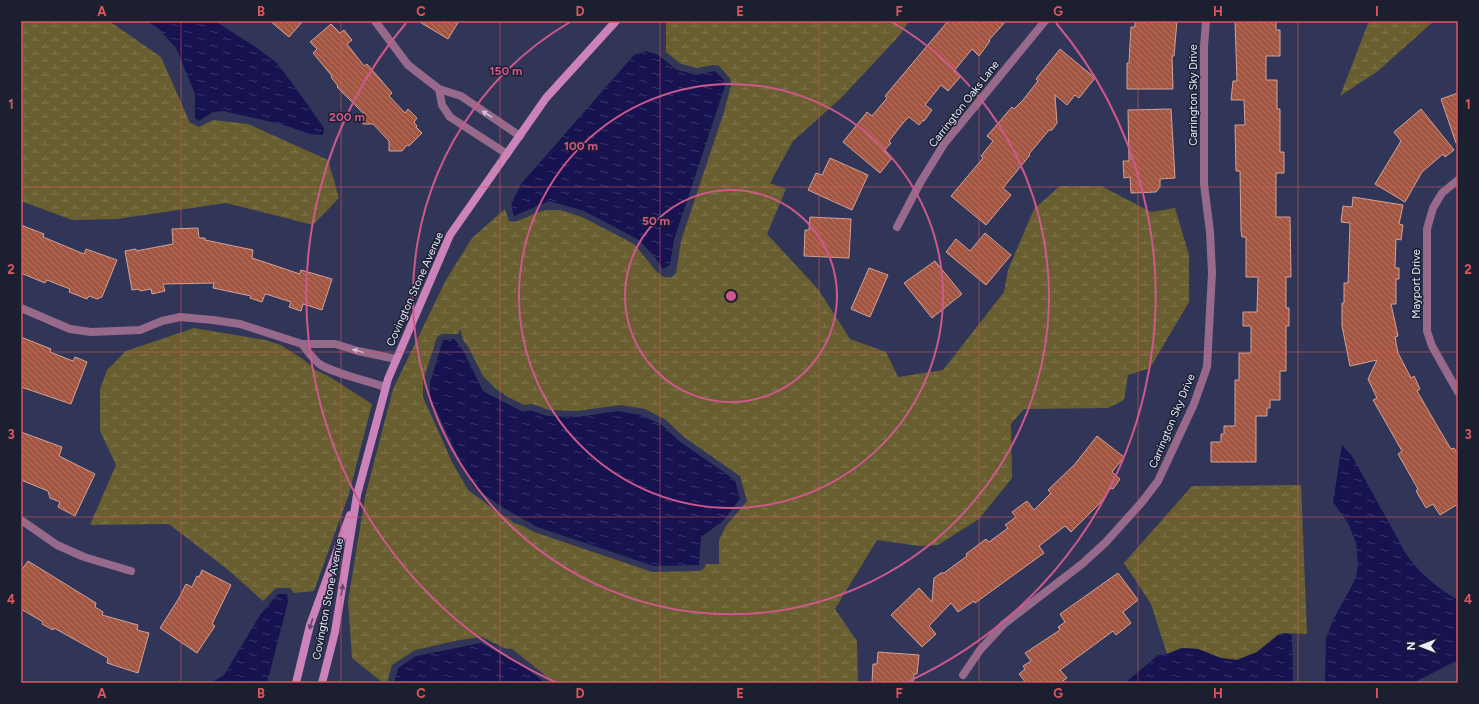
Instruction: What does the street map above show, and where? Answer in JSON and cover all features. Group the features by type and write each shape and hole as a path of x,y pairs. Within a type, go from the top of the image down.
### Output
{"street":[{"path":"375,21 408,64 438,89 461,96 520,136"},
{"name":"Covington Stone Avenue","path":"296,683 310,625 357,495 385,387 450,235 546,98 616,21"},
{"name":"Carrington Oaks Lane","path":"897,227 920,183 944,144 1045,21"},
{"name":"Carrington Sky Drive","path":"963,675 980,650 1004,624 1082,564 1106,542 1142,502 1158,481 1194,404 1207,367 1212,273 1210,232 1204,184 1204,46 1206,21"},
{"path":"438,89 442,105 450,117 507,154"},
{"name":"Mayport Drive","path":"1458,180 1442,193 1433,208 1427,229 1427,331 1432,346 1458,392"},
{"path":"21,308 70,329 91,332 140,330 162,321 180,317 240,324 302,344 335,344 358,351 396,359"},
{"path":"302,344 319,364 338,372 385,387"},
{"name":"Covington Stone Avenue","path":"322,683 335,632 357,495"},
{"path":"21,520 57,545 84,557 131,571"}],"green space":[{"path":"21,21 109,21 161,57 190,123 199,127 213,120 248,124 328,160 339,198 313,225 226,203 117,219 72,220 21,201"},
{"path":"666,21 909,21 900,35 840,99 793,141 770,183 786,189 767,234 818,289 850,339 886,352 898,377 943,370 1004,292 1008,270 1034,209 1060,186 1101,186 1151,212 1175,208 1189,255 1189,302 1150,368 1128,375 1124,400 1108,408 1024,409 1011,424 1012,478 979,519 938,545 919,546 877,540 835,609 857,641 858,683 555,683 512,649 504,648 482,637 459,640 415,650 392,665 387,683 383,683 352,658 348,601 365,497 393,389 446,280 472,238 505,209 509,221 515,222 546,210 560,210 582,217 634,244 657,272 664,277 672,277 676,273 681,241 724,112 731,85 730,78 719,66 714,65 697,68 681,64 666,52","holes":["460,329 463,340 469,348 483,376 495,388 524,405 532,404 549,410 577,411 620,405 645,409 666,420 684,437 740,476 747,501 726,526 719,540 719,564 706,564 704,569 699,571 652,572 534,532 514,523 468,490 453,464 423,397 423,381 437,337 442,334 458,334"]},
{"path":"1369,21 1434,21 1378,71 1340,96"},
{"path":"194,328 265,340 281,345 316,370 330,377 372,404 349,494 314,591 294,593 290,588 276,588 263,601 227,569 169,524 90,525 116,465 100,431 100,389 107,370 126,351"},
{"path":"1301,485 1307,634 1284,633 1278,635 1257,652 1237,660 1221,658 1198,649 1182,648 1167,654 1151,604 1124,563 1192,486"}],"water":[{"path":"146,21 215,21 257,48 277,63 324,128 323,135 310,134 284,125 223,111 213,112 199,121 195,118 195,94 176,48 157,27"},
{"path":"646,51 658,55 677,70 697,75 715,71 724,80 725,86 674,240 670,265 663,269 654,256 639,240 584,211 549,201 514,216 511,205 521,184 634,55"},
{"path":"454,339 463,350 483,391 523,412 530,410 547,416 578,417 618,411 641,415 662,425 679,441 735,480 740,499 723,521 701,537 699,565 654,566 537,527 502,507 474,487 430,397 430,383 443,340"},
{"path":"1342,445 1352,456 1409,558 1431,581 1458,600 1458,660 1413,683 1325,683 1326,638 1333,620 1356,578 1358,564 1356,543 1348,523 1333,502"},
{"path":"278,594 287,594 288,602 267,683 211,683 224,675 260,615"},
{"path":"1284,633 1292,635 1293,683 1125,683 1158,655 1167,654 1182,648 1198,649 1221,658 1237,660 1257,652 1278,635"},
{"path":"481,643 525,667 545,683 394,683 398,668 416,656"}],"building":[{"path":"270,21 303,21 289,37"},
{"path":"418,21 459,21 448,39"},
{"path":"948,21 1006,21 989,40 990,41 979,56 972,49 954,71 961,76 948,91 941,85 925,105 932,110 924,121 923,120 919,125 909,117 903,123 889,141 891,143 884,151 892,158 880,173 843,142 867,112 872,116 887,98 885,96"},
{"path":"1135,21 1177,21 1174,56 1172,56 1173,89 1127,89 1127,63 1129,63 1131,27 1135,27"},
{"path":"1235,21 1276,21 1276,30 1280,30 1280,56 1266,56 1266,80 1277,80 1277,109 1280,109 1280,152 1284,152 1284,173 1276,173 1276,217 1290,217 1291,277 1286,277 1286,308 1289,308 1289,326 1286,326 1286,371 1280,371 1280,400 1270,400 1270,408 1267,408 1267,416 1256,416 1256,462 1211,462 1211,442 1221,442 1221,434 1224,434 1224,426 1235,426 1235,380 1239,380 1239,353 1251,353 1251,326 1243,326 1243,312 1257,312 1258,277 1246,277 1246,237 1242,237 1241,231 1240,171 1236,171 1235,125 1245,125 1244,100 1231,100 1233,81 1237,81"},
{"path":"331,24 340,33 344,30 352,40 347,44 364,66 367,64 392,93 389,96 405,113 408,109 417,118 414,122 417,126 416,127 422,133 402,151 389,151 389,141 373,124 363,124 363,113 337,87 338,86 331,77 332,76 313,53 317,49 310,42"},
{"path":"1060,49 1095,78 1079,98 1075,95 1067,105 1055,95 1057,123 1052,130 1049,130 1029,154 1030,155 1003,188 1011,195 986,225 951,196 983,158 981,156 993,141 987,136 1012,107 1014,109 1023,100 1038,81 1036,79"},
{"path":"1458,93 1458,143 1456,143 1441,99"},
{"path":"1171,109 1175,178 1160,179 1160,187 1156,192 1131,193 1130,177 1124,178 1123,161 1129,161 1128,110"},
{"path":"1421,109 1454,150 1445,157 1443,154 1422,172 1405,202 1375,184 1401,141 1394,132"},
{"path":"830,158 868,175 852,210 808,190 816,173 822,175"},
{"path":"1353,197 1403,205 1399,224 1403,225 1401,240 1396,239 1395,268 1399,268 1399,279 1396,279 1396,304 1391,304 1398,336 1395,337 1398,353 1411,378 1414,376 1420,389 1417,391 1439,429 1451,449 1454,448 1458,455 1458,504 1440,515 1433,504 1426,508 1416,491 1418,489 1398,454 1402,451 1373,400 1377,398 1368,379 1377,360 1350,366 1342,326 1342,303 1344,303 1344,283 1348,283 1350,223 1341,222 1343,206 1352,207"},
{"path":"810,217 851,219 849,258 804,256 805,230 809,230"},
{"path":"21,225 44,234 43,237 84,254 86,249 117,260 102,297 97,299 89,296 87,299 69,292 70,289 47,280 45,283 21,273"},
{"path":"198,228 199,238 205,238 205,240 253,250 252,258 300,274 301,270 332,279 322,310 303,304 301,311 289,307 291,302 265,294 262,302 250,298 251,296 213,288 214,283 163,284 165,291 152,294 151,289 140,291 139,289 132,290 125,251 136,249 136,251 173,244 172,229"},
{"path":"985,233 1011,255 986,285 946,252 956,239 970,251"},
{"path":"935,261 962,294 932,318 904,283"},
{"path":"869,268 888,275 870,317 851,309"},
{"path":"21,337 51,349 50,352 73,361 75,357 87,362 71,404 21,387"},
{"path":"21,432 62,447 59,456 95,474 75,516 58,507 60,502 50,498 48,491 21,480"},
{"path":"1097,436 1124,457 1112,472 1120,479 1113,489 1111,488 1100,503 1071,532 1065,526 1039,546 1044,553 975,603 974,601 958,612 951,603 929,626 936,634 922,647 891,615 919,588 932,602 934,578 941,573 944,573 967,556 966,554 986,539 989,542 1008,528 1005,525 1016,517 1012,512 1027,501 1034,510 1051,493 1048,490 1075,464"},
{"path":"28,561 96,603 95,607 103,612 102,615 138,625 137,630 149,633 138,673 107,663 108,658 54,628 53,630 42,624 43,622 21,609 21,571"},
{"path":"202,570 231,585 212,624 215,626 197,653 160,628 186,584 192,587 197,576 199,577"},
{"path":"1118,573 1138,600 1123,612 1131,623 1116,635 1113,631 1060,670 1067,678 1060,683 1026,683 1019,674 1025,669 1023,666 1031,661 1025,653 1060,630 1058,627 1065,622 1060,614"},
{"path":"878,652 919,655 917,674 914,674 913,683 872,683 873,664 877,664"}]}
